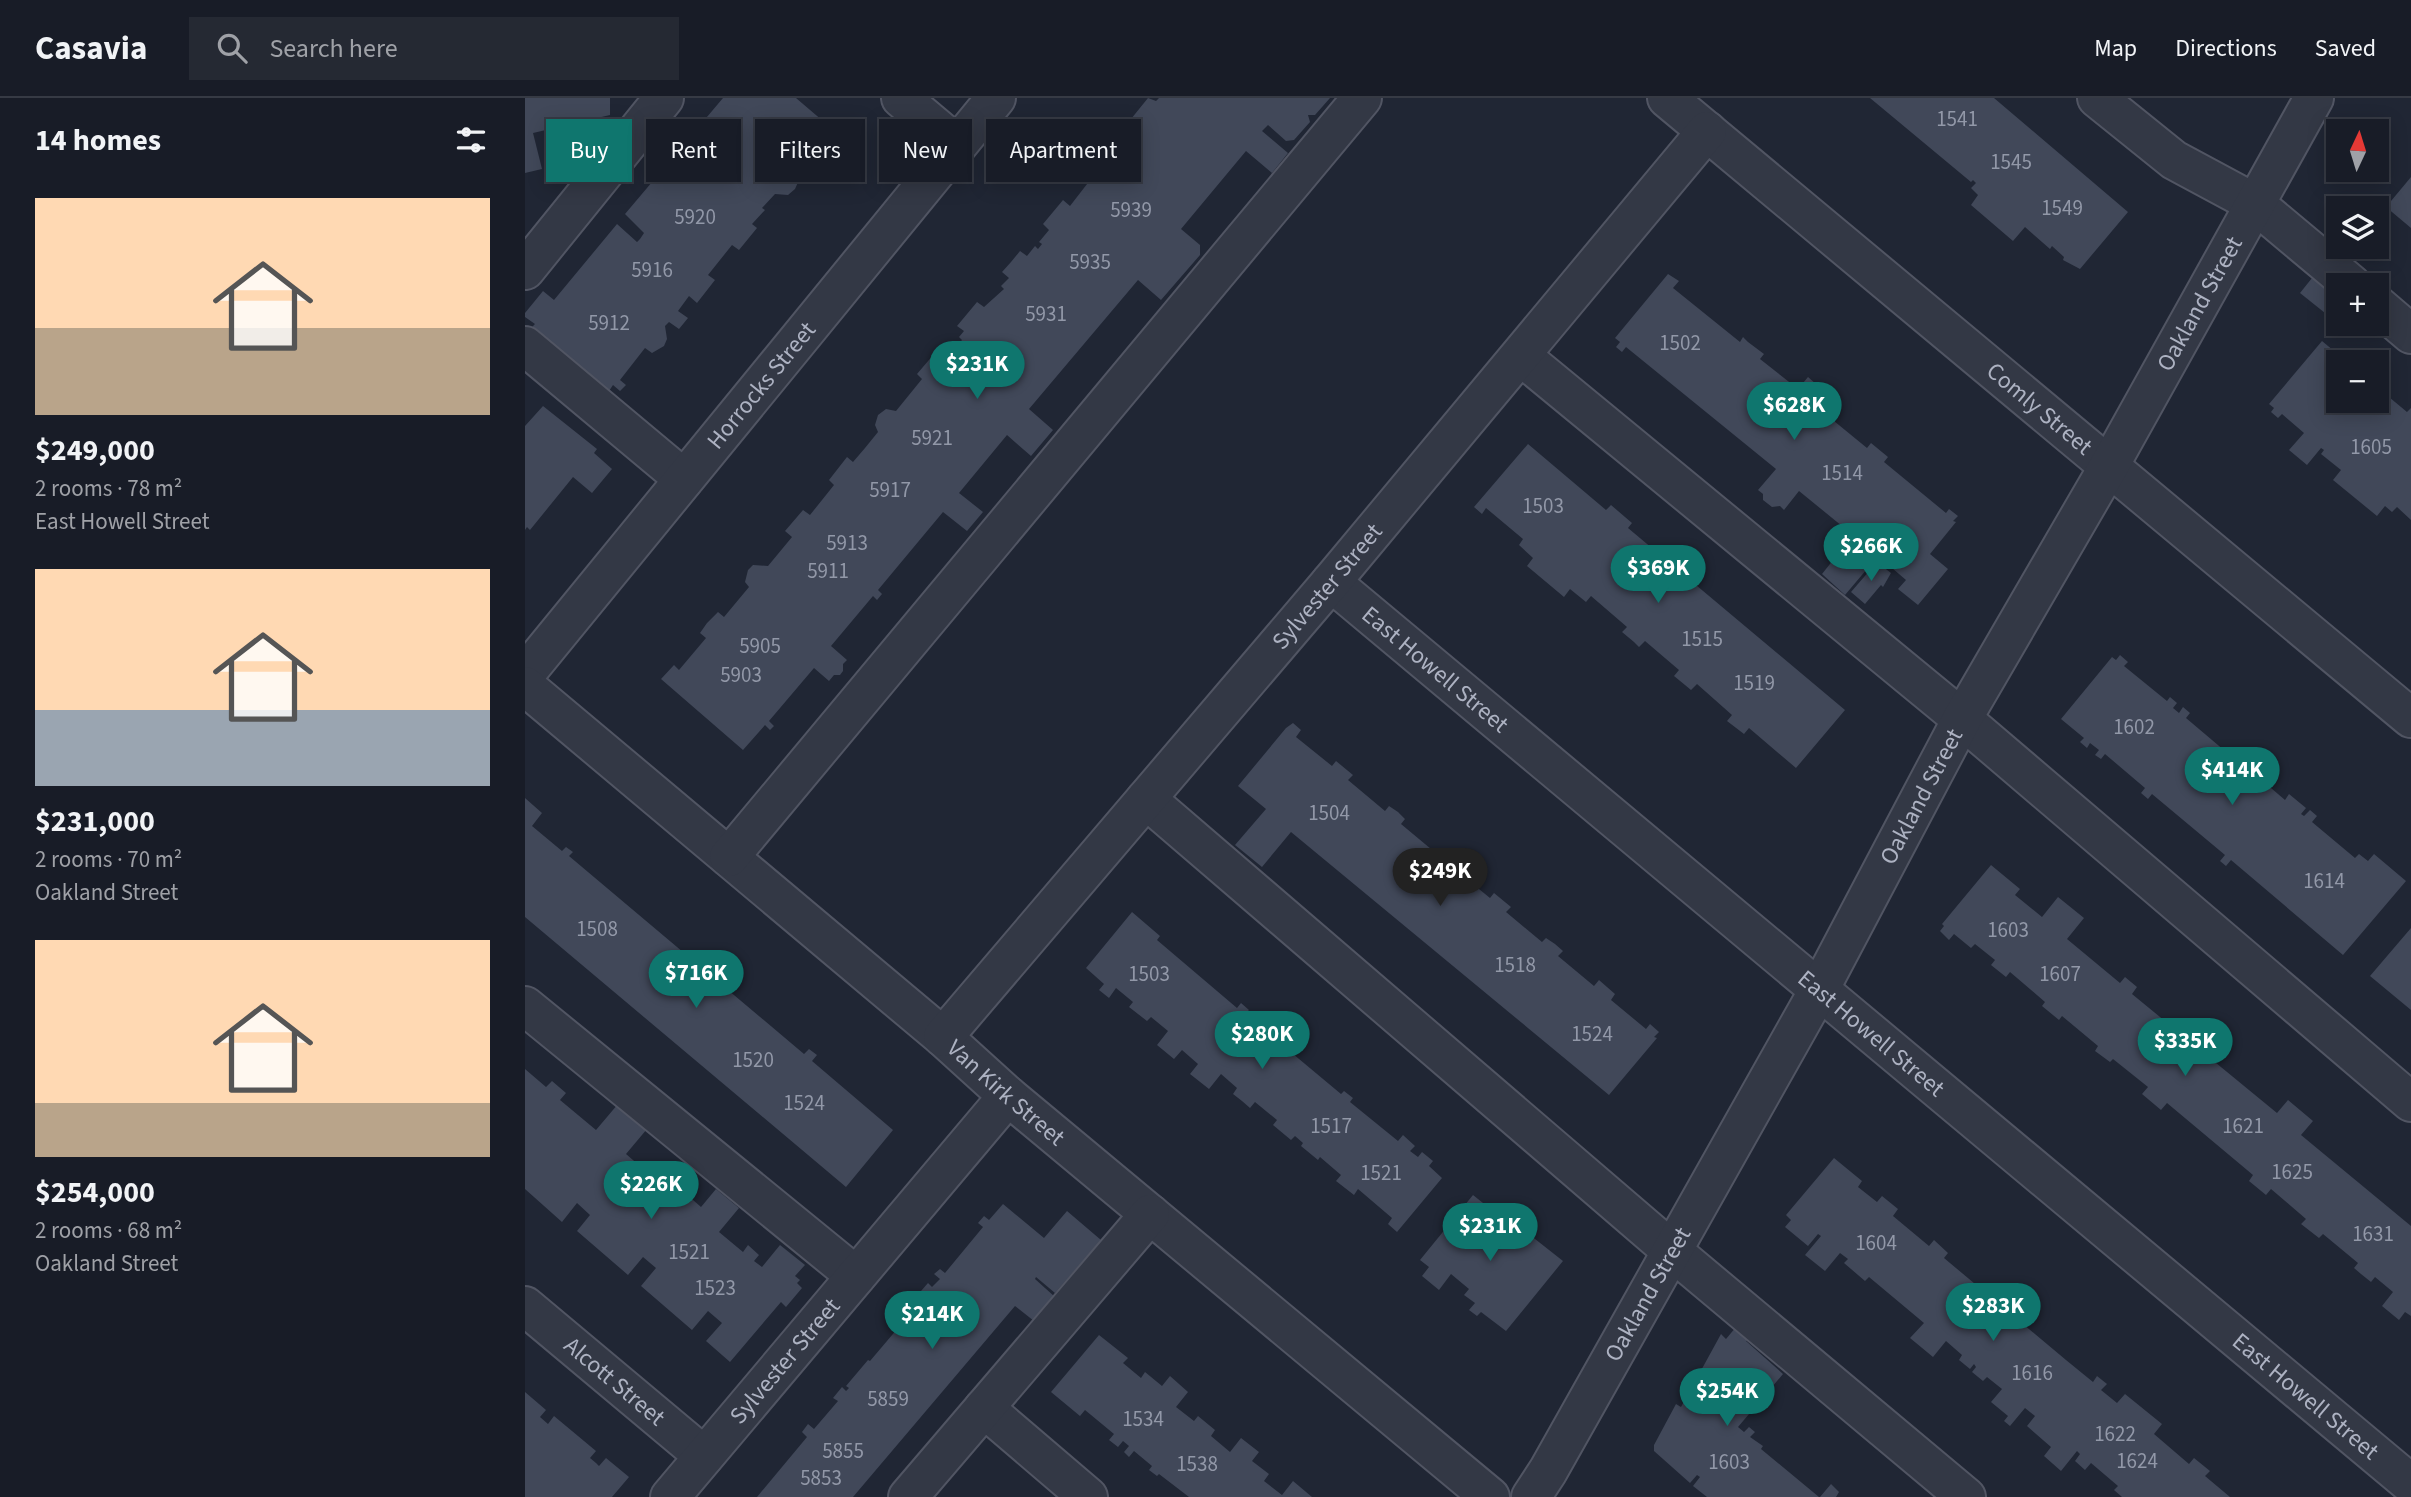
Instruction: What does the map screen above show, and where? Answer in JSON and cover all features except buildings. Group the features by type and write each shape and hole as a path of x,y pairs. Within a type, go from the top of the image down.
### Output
{"street":[{"path":"525,270 664,98"},
{"path":"901,98 926,119"},
{"name":"Horrocks Street","path":"972,127 996,98"},
{"path":"729,857 1362,98"},
{"name":"Comly Street","path":"1667,98 2411,718"},
{"path":"2097,98 2174,160 2254,203 2339,273"},
{"name":"Oakland Street","path":"1531,1497 1819,990 1962,719 2109,466 2313,98"},
{"name":"Sylvester Street","path":"943,1037 1331,582 1707,131"},
{"name":"Horrocks Street","path":"525,674 927,182"},
{"path":"2389,315 2411,334"},
{"path":"525,346 684,479"},
{"path":"1521,356 1962,719 2411,1102"},
{"name":"East Howell Street","path":"1331,582 2411,1484"},
{"name":"Van Kirk Street","path":"525,686 943,1037 1008,1096 1490,1497"},
{"path":"1146,799 1672,1251 1966,1497"},
{"path":"525,1006 856,1276"},
{"name":"Sylvester Street","path":"670,1497 1008,1096"},
{"path":"908,1497 1150,1214"},
{"name":"Alcott Street","path":"525,1306 704,1456"},
{"path":"984,1408 1089,1497"}]}
